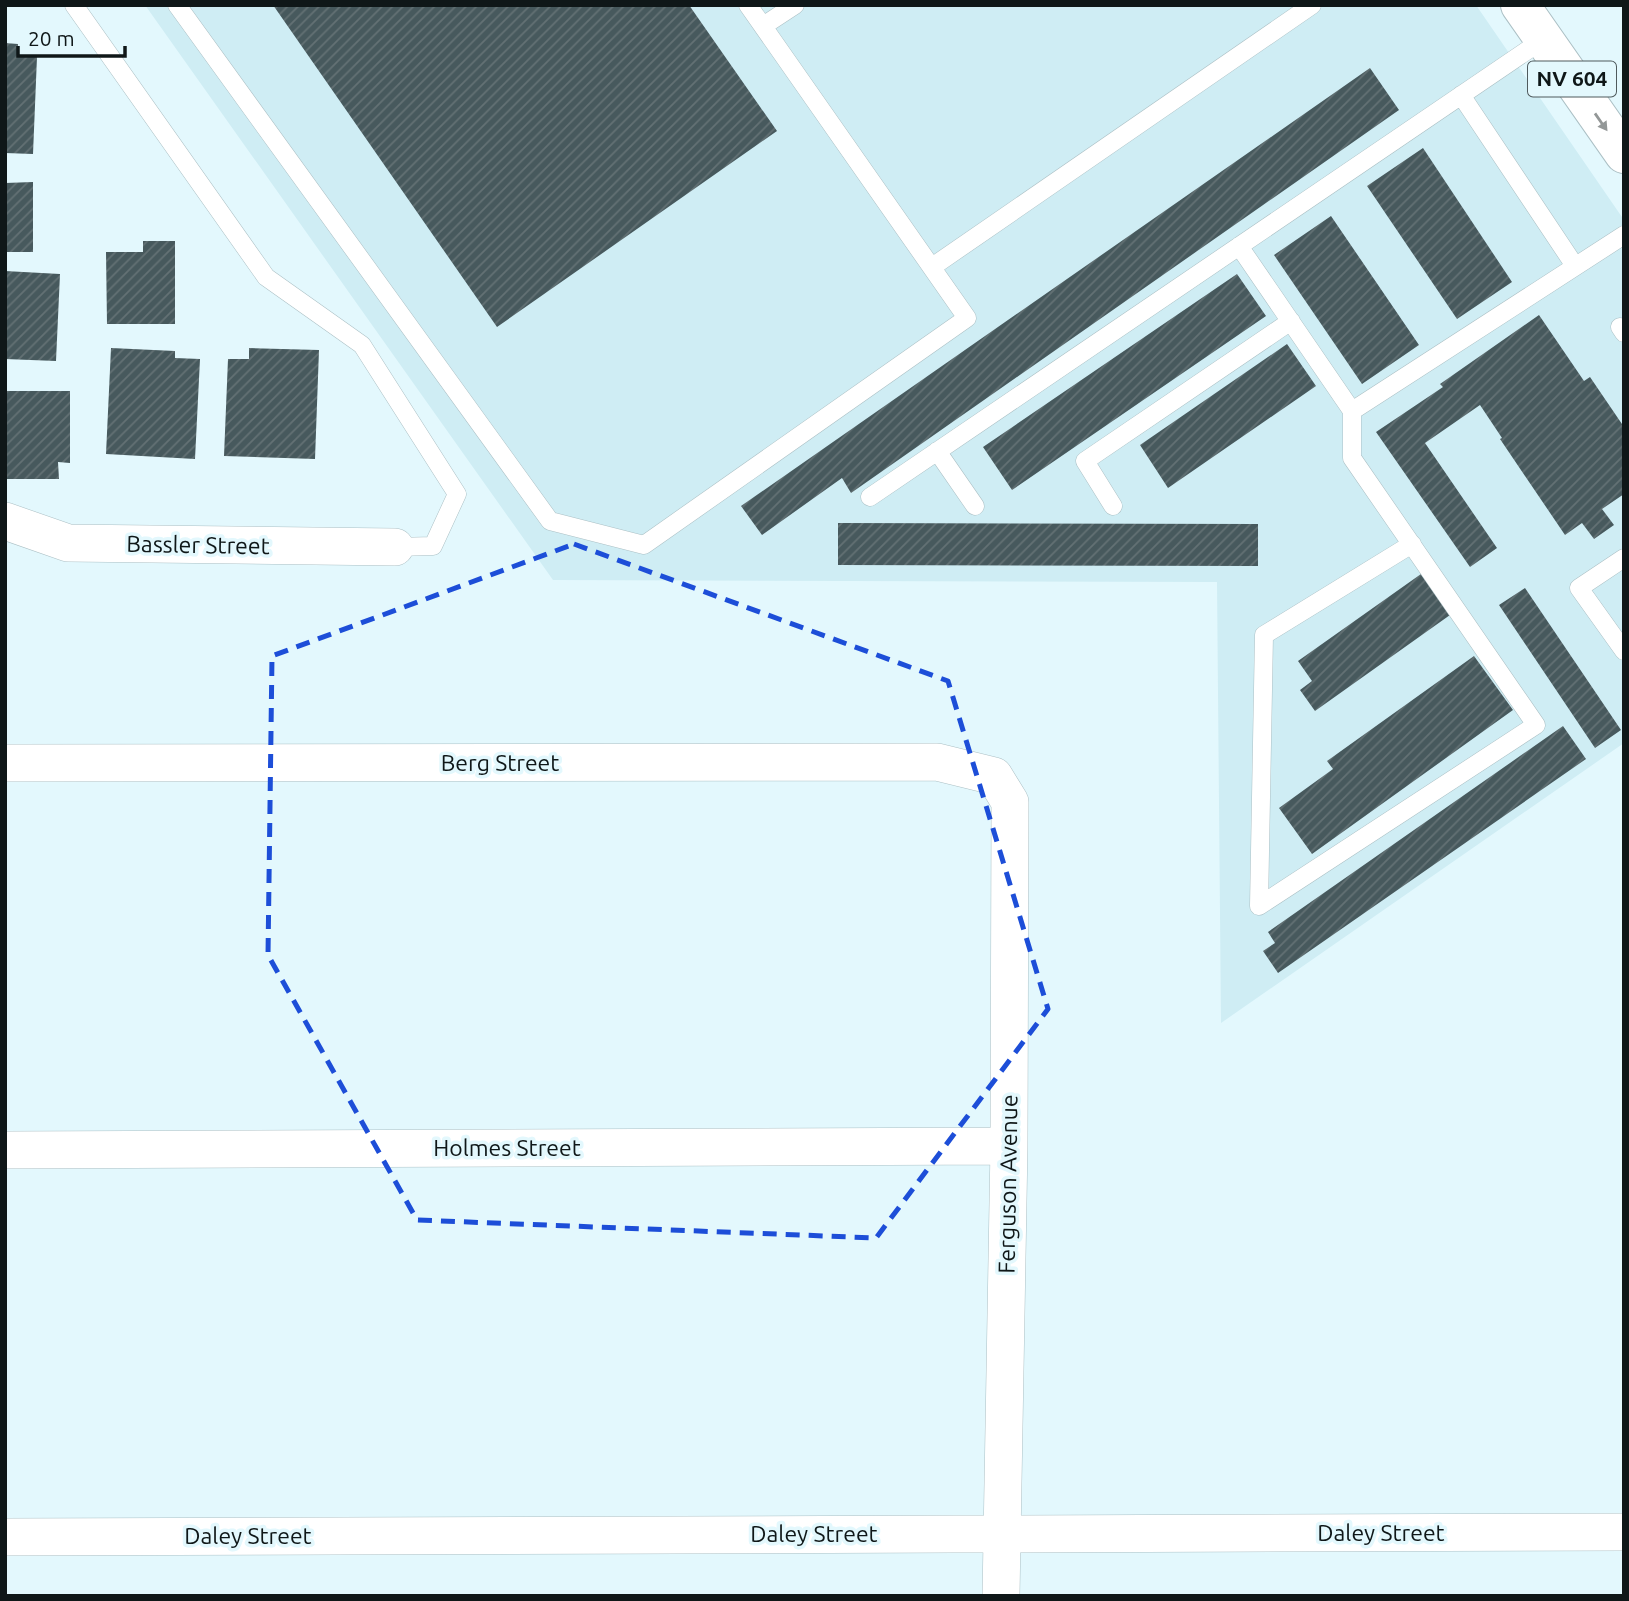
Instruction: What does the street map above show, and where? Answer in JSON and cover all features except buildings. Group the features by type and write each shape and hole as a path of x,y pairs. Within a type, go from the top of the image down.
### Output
{"main road":[{"name":"NV 604","path":"1520,5 1624,154"}],"street":[{"name":"Bassler Street","path":"5,521 68,543 395,547"},
{"name":"Berg Street","path":"5,763 937,762 994,776"},
{"name":"Ferguson Avenue","path":"994,776 1010,802 1009,1146 1001,1596"},
{"name":"Holmes Street","path":"5,1150 1009,1146"},
{"name":"Daley Street","path":"5,1537 1624,1532"}],"lane":[{"path":"74,5 267,276 362,345 457,494 433,547 395,547"},
{"path":"177,5 550,521 644,545 967,318 748,5"},
{"path":"763,26 795,5"},
{"path":"932,267 1312,5"},
{"path":"870,497 1544,39"},
{"path":"1461,95 1575,266"},
{"path":"1352,411 1624,234"},
{"path":"1239,246 1352,411 1352,458 1412,544 1536,725 1259,906 1264,635 1412,544"},
{"path":"1113,506 1085,461 1291,321"},
{"path":"937,451 975,506"},
{"path":"1624,558 1579,589 1624,651"}],"highlighted area":[{"path":"574,544 948,681 1048,1009 876,1238 417,1220 268,955 272,656"}],"shaded area":[{"path":"145,5 1476,5 1624,220 1624,743 1221,1023 1217,582 553,580"}]}
